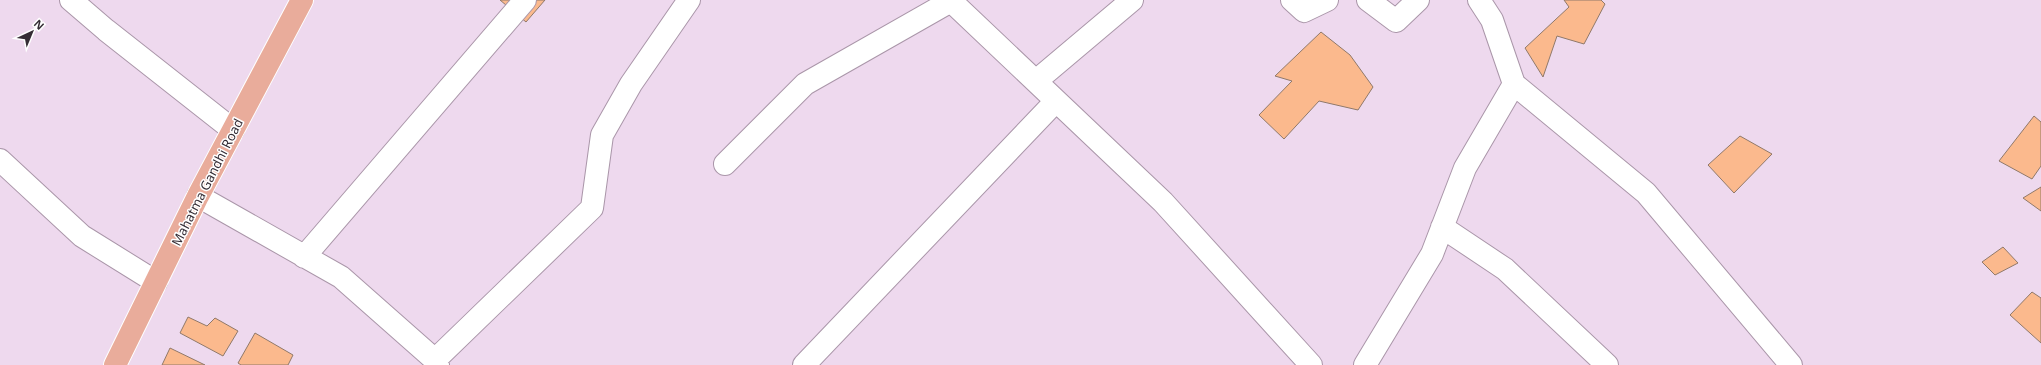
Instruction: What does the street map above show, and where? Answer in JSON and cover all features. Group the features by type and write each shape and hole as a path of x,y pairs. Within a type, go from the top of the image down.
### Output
{"main road":[{"name":"Mahatma Gandhi Road","path":"116,365 198,196 302,0"}],"street":[{"path":"71,0 106,30 233,130"},
{"path":"304,257 525,0"},
{"path":"198,196 342,278 436,363 592,208 602,135 631,84 690,0"},
{"path":"725,164 805,84 950,0 1163,202 1312,365"},
{"path":"1036,82 1132,0"},
{"path":"1292,0 1304,11 1327,0"},
{"path":"1368,0 1396,21 1418,0"},
{"path":"1479,0 1492,20 1514,84 1646,193 1791,365"},
{"path":"1365,365 1432,254 1465,168 1514,84"},
{"path":"804,365 1056,101"},
{"path":"0,160 82,236 156,282"},
{"path":"1442,227 1505,269 1607,365"}],"building":[{"path":"500,0 545,0 526,22"},
{"path":"1564,0 1601,0 1605,4 1584,44 1557,36 1543,77 1525,48 1569,7"},
{"path":"1321,32 1350,55 1373,87 1358,110 1319,101 1284,139 1259,115 1292,81 1275,76"},
{"path":"2034,116 2041,122 2041,166 2032,179 1999,161"},
{"path":"1740,136 1772,154 1734,193 1708,165"},
{"path":"2041,187 2041,211 2023,198"},
{"path":"2003,247 2018,263 1995,275 1982,262"},
{"path":"2032,292 2041,298 2041,343 2010,315"},
{"path":"188,317 207,326 215,318 238,331 223,356 180,333"},
{"path":"255,333 293,355 288,365 241,365 238,363"},
{"path":"170,348 205,365 162,365"}]}
